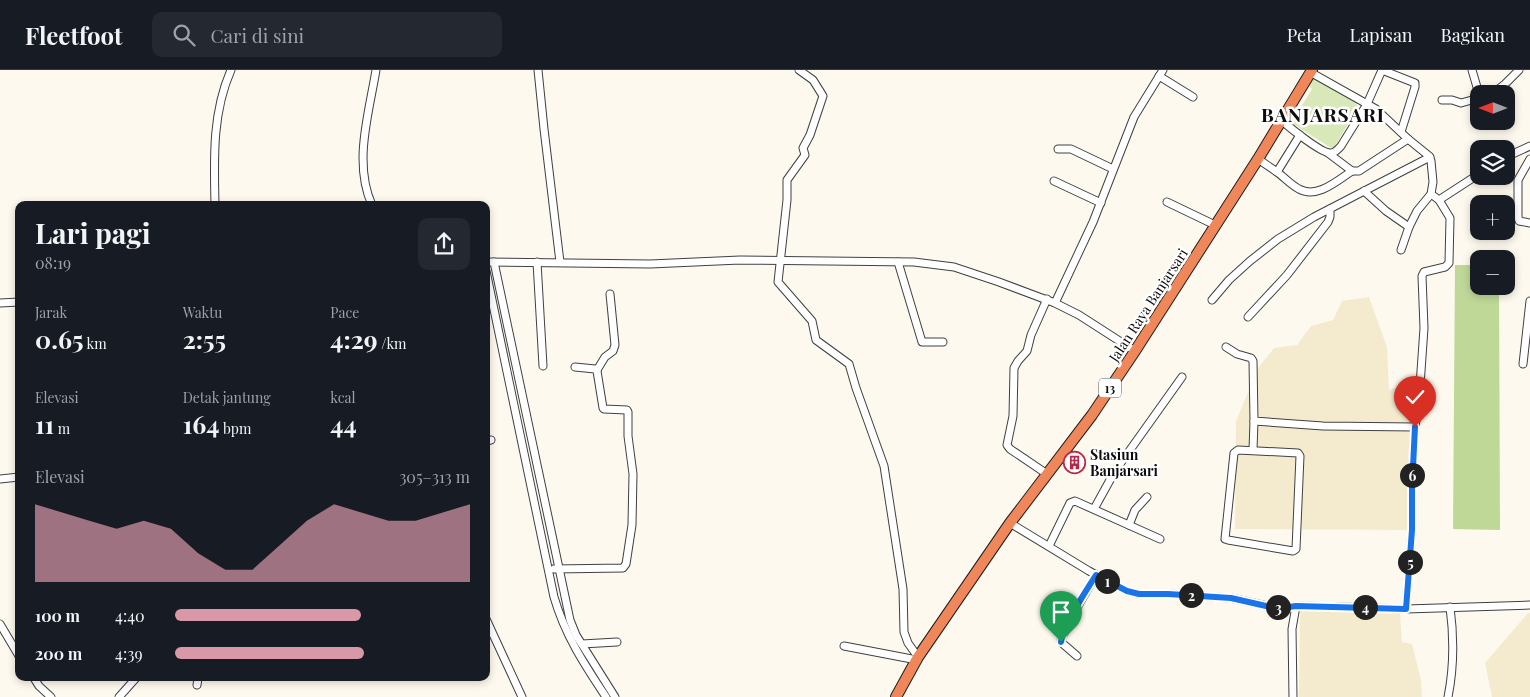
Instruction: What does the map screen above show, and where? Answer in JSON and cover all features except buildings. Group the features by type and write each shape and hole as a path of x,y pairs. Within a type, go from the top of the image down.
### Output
{"highway":[{"name":"Jalan Raya Banjarsari","path":"896,697 918,658 1010,522 1092,415 1135,351 1258,159 1311,71"}],"street":[{"path":"215,201 216,129 224,88 232,70"},
{"path":"370,201 367,195 363,168 365,138 376,70"},
{"path":"538,70 560,262"},
{"path":"799,70 813,80 823,96 810,135 803,148 804,155 786,180 787,200 778,282 812,321 816,340 849,364 884,466 904,589 904,632 908,643 918,658"},
{"path":"1328,153 1336,151 1341,146 1367,104 1382,70 1415,83 1401,132"},
{"path":"1472,70 1476,85"},
{"path":"1504,85 1519,70"},
{"path":"1311,71 1376,109 1430,157 1433,175 1431,194 1417,211 1401,250"},
{"path":"1055,303 1101,203 1134,118 1161,73 1193,97"},
{"path":"1442,100 1452,100 1461,103 1470,100"},
{"path":"1281,120 1352,171"},
{"path":"1277,172 1300,135"},
{"path":"1258,159 1295,187 1311,193 1321,190 1352,171 1359,171 1408,139"},
{"path":"1515,153 1530,146"},
{"path":"1058,150 1071,149 1113,169"},
{"path":"1212,300 1229,280 1264,249 1292,230 1430,157"},
{"path":"1530,159 1519,176 1518,195 1518,219 1521,222 1530,223"},
{"path":"1439,200 1470,180"},
{"path":"1054,181 1101,203"},
{"path":"1364,191 1386,211 1409,227"},
{"path":"1406,609 1412,530 1415,427 1418,412 1424,328 1422,276 1424,272 1445,267 1448,263 1451,224 1450,218 1439,200 1431,194"},
{"path":"1167,202 1215,225"},
{"path":"1248,317 1297,263 1328,222 1330,209"},
{"path":"615,697 606,690 560,618 559,596 490,262 650,264 740,260 914,262 954,268 1047,299 1079,315 1135,351"},
{"path":"537,262 543,366"},
{"path":"898,262 922,342 943,342"},
{"path":"490,285 507,346"},
{"path":"552,569 621,569 626,564 632,528 633,474 628,436 628,412 627,410 608,410 602,408 597,370 605,357 614,348 615,337 610,294"},
{"path":"1047,299 1030,335 1027,352 1016,364 1013,416 1007,445 1047,474"},
{"path":"1523,364 1530,301"},
{"path":"0,303 15,302"},
{"path":"1226,346 1235,353 1254,360 1254,450"},
{"path":"575,367 597,370"},
{"path":"1093,508 1115,471 1182,377"},
{"path":"1254,421 1323,426 1415,427"},
{"path":"1238,450 1254,450 1298,453 1300,456 1296,549 1294,551 1228,540 1224,537 1234,453 1238,450"},
{"path":"0,479 15,477"},
{"path":"1129,525 1135,510 1147,496"},
{"path":"1049,546 1070,503 1075,501 1160,539"},
{"path":"1010,522 1096,575 1127,591 1139,594 1231,598 1282,608 1296,606 1406,609 1530,605"},
{"path":"552,569 559,596"},
{"path":"1077,656 1061,640 1074,612 1096,575"},
{"path":"1293,697 1292,629 1296,606"},
{"path":"1448,697 1453,661 1450,607"},
{"path":"0,624 15,649"},
{"path":"490,628 522,697"},
{"path":"573,636 582,644 606,690"},
{"path":"582,644 617,642"},
{"path":"844,646 918,658"},
{"path":"36,681 51,697"},
{"path":"119,697 133,681"}],"shaded area":[{"path":"1369,297 1387,347 1389,390 1420,380 1412,530 1235,529 1236,421 1258,368 1274,348 1297,345 1311,326 1333,320 1342,301"},
{"path":"1300,611 1400,613 1402,642 1412,644 1421,680 1422,697 1299,697"},
{"path":"1530,613 1530,697 1492,697 1485,663"}],"green space":[{"path":"1312,78 1355,102 1357,105 1334,148 1331,148 1287,120 1290,114 1295,117 1312,89 1308,85"},
{"path":"1455,265 1470,265 1470,295 1499,295 1500,530 1453,529"}],"place":[{"name":"Stasiun Banjarsari","path":"1074,462"}],"district":[{"name":"BANJARSARI","path":"1323,114"}],"route":[{"path":"1061,642 1071,618 1096,575 1127,591 1148,595 1168,594 1231,598 1282,608 1296,606 1406,609 1411,560 1415,427"}]}
